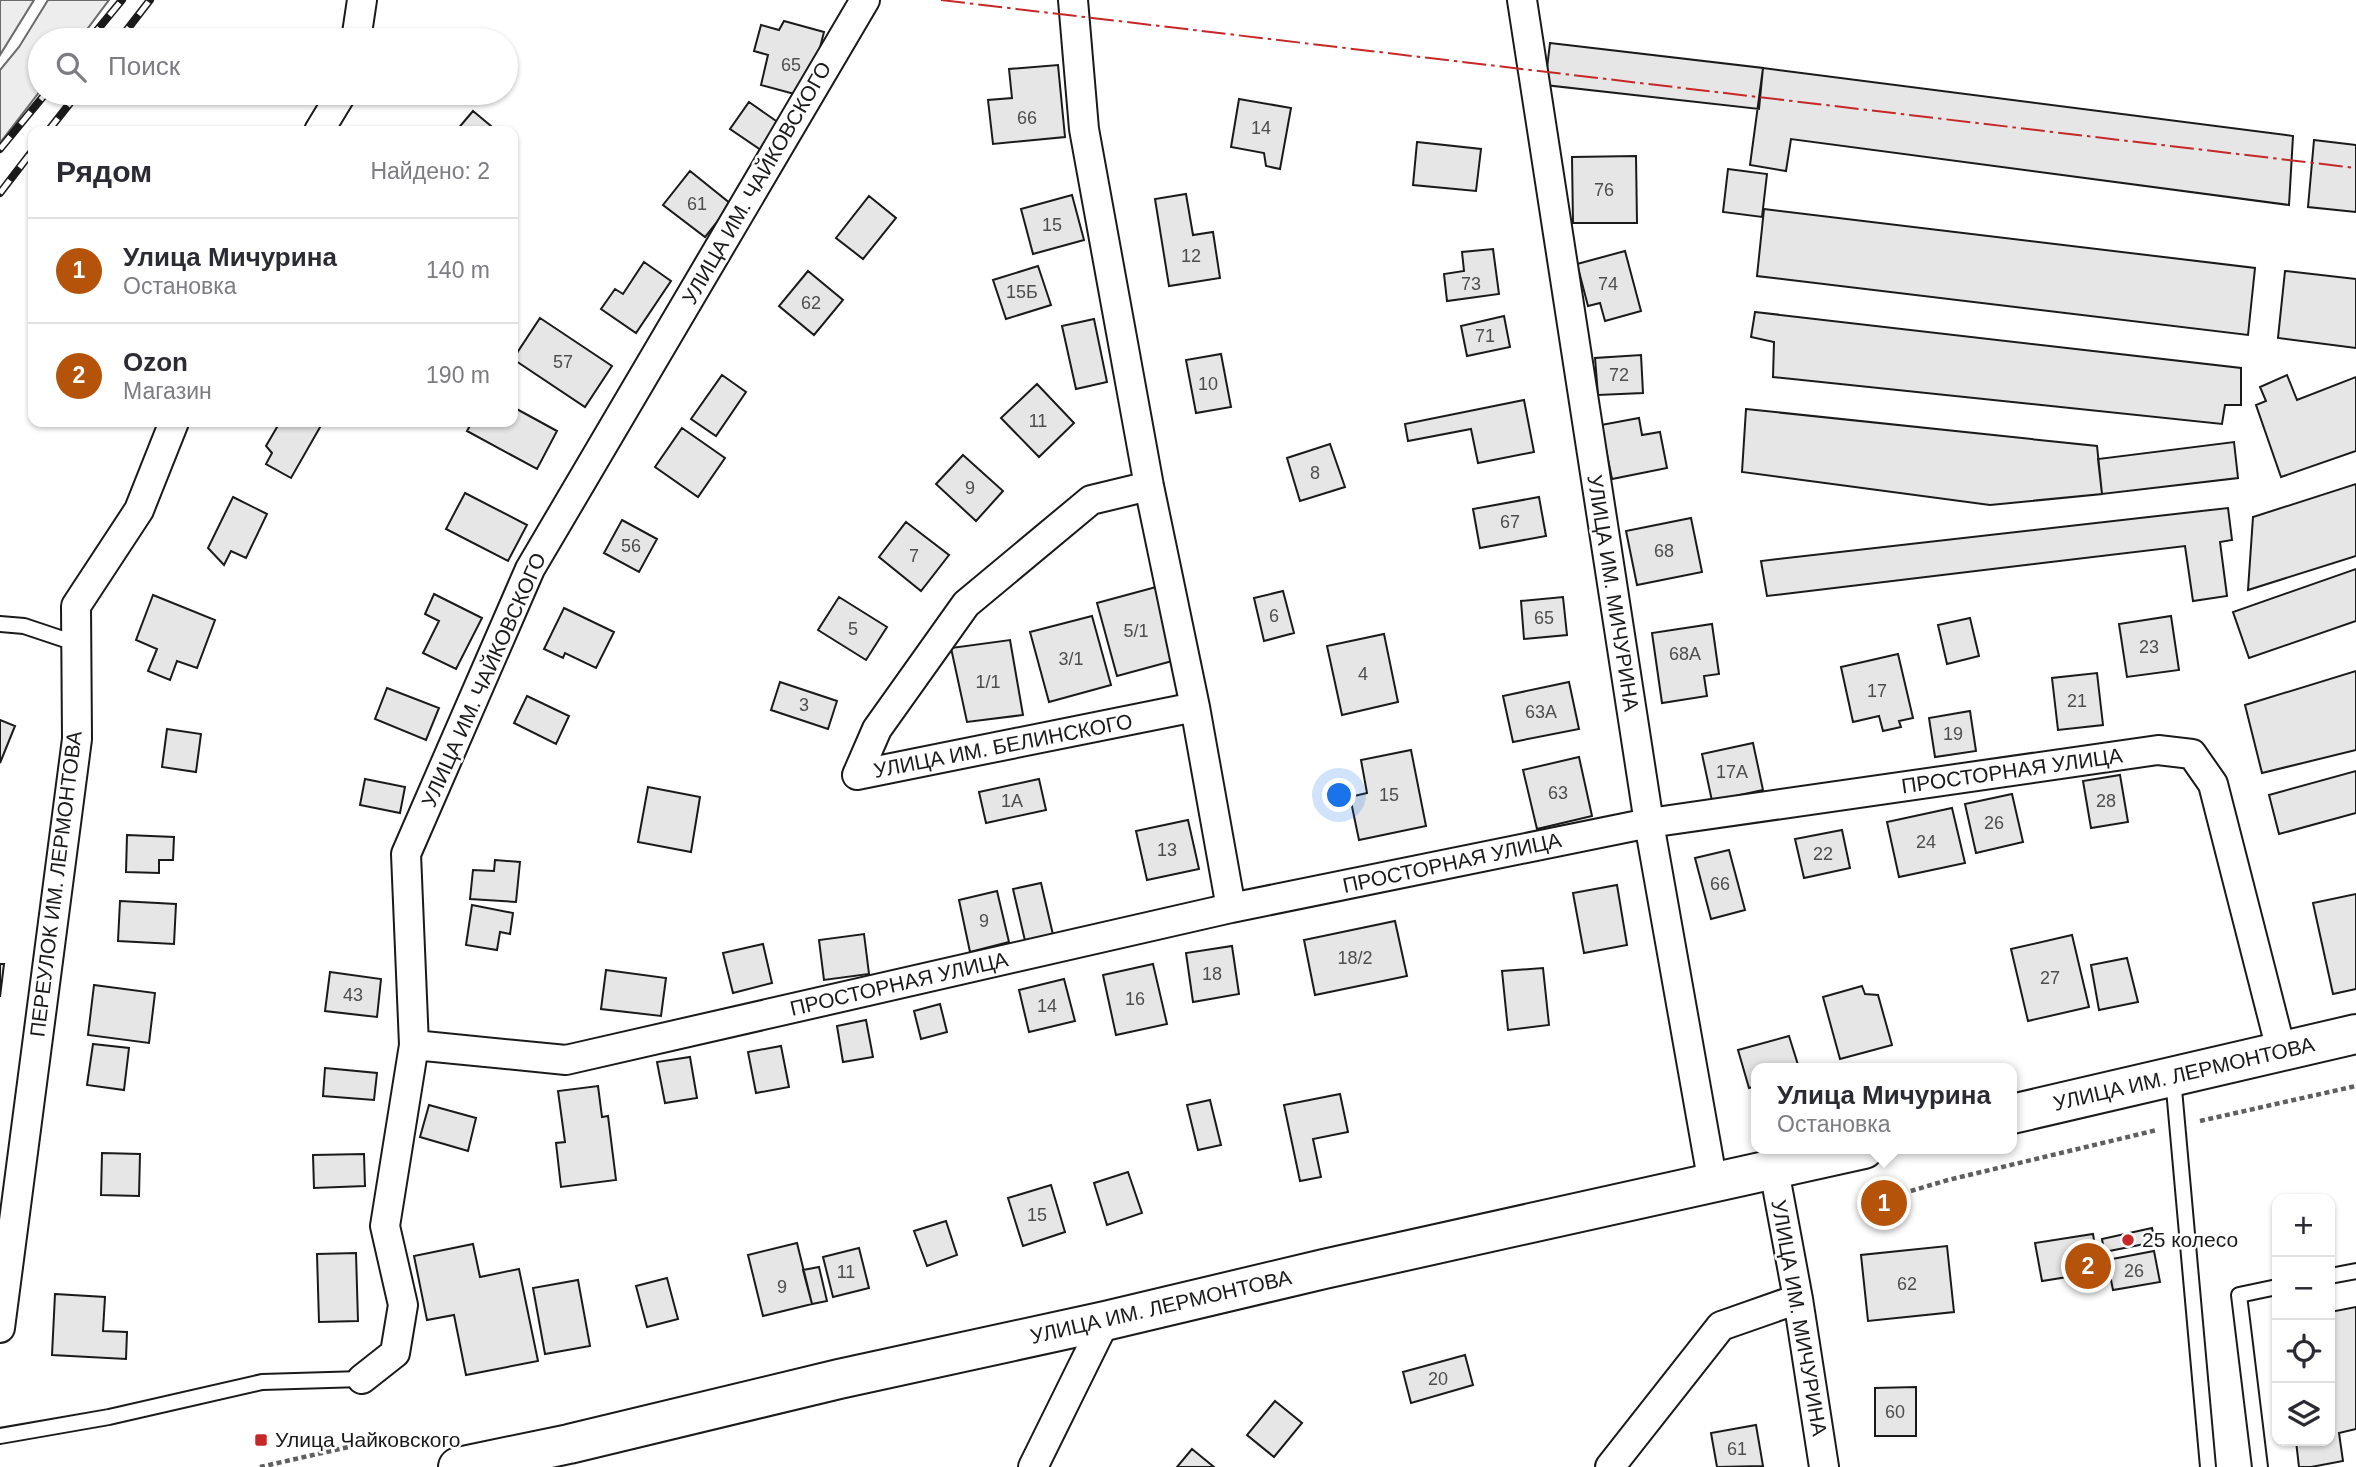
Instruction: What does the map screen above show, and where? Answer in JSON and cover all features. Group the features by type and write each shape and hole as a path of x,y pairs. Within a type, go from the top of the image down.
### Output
{"highway":[{"name":"УЛИЦА ИМ. ЛЕРМОНТОВА","path":"2017,1113 2356,1034"},
{"name":"УЛИЦА ИМ. ЛЕРМОНТОВА","path":"458,1467 569,1444 1324,1269 1843,1154"}],"street":[{"path":"358,28 362,0"},
{"name":"УЛИЦА ИМ. ЧАЙКОВСКОГО","path":"362,1379 396,1353 403,1305 385,1226 414,1045 406,854 530,569 865,0"},
{"path":"1073,0 1084,129 1149,485 1195,707 1231,908"},
{"name":"УЛИЦА ИМ. МИЧУРИНА","path":"1522,0 1649,823 1713,1184"},
{"path":"322,126 335,105"},
{"name":"ПЕРЕУЛОК ИМ. ЛЕРМОНТОВА","path":"0,1328 77,739 76,606 139,510 172,427"},
{"name":"УЛИЦА ИМ. БЕЛИНСКОГО","path":"1149,485 1091,500 966,604 877,729 857,775 1195,707"},
{"name":"ПРОСТОРНАЯ УЛИЦА","path":"414,1045 566,1060 1231,908 1649,823 2158,750 2192,754 2213,784 2281,1050"},
{"name":"УЛИЦА ИМ. МИЧУРИНА","path":"1774,1170 1798,1299 1824,1467"},
{"path":"1611,1467 1721,1326 1798,1299"},
{"path":"1034,1467 1105,1321"}],"lane":[{"path":"0,624 24,626 75,643"},
{"path":"2173,1076 2208,1467"},
{"path":"2335,1275 2356,1271"},
{"path":"2260,1467 2239,1295 2272,1288"},
{"path":"0,1436 109,1417 262,1382 362,1379"}],"path":[{"path":"1870,1203 1948,1180 2356,1086"},
{"path":"260,1467 393,1437 400,1443"}],"shaded area":[{"path":"0,0 34,0 0,55"},
{"path":"48,0 109,0 88,28 31,28"},
{"path":"28,32 29,105 0,143 0,70"}],"building":[{"path":"784,21 824,32 813,75 802,96 761,85 768,55 754,51 761,25 779,30"},
{"path":"1550,43 1763,68 1759,109 1545,85"},
{"path":"1058,65 1065,137 993,144 988,100 1012,98 1009,69"},
{"path":"1763,68 2293,136 2289,205 1791,139 1786,171 1750,165"},
{"path":"1239,99 1291,108 1280,169 1266,166 1264,153 1231,147"},
{"path":"749,102 779,123 761,150 730,129"},
{"path":"473,111 491,126 460,126"},
{"path":"2314,140 2356,145 2356,212 2308,207"},
{"path":"1417,142 1481,149 1476,191 1413,185"},
{"path":"1636,156 1637,223 1573,223 1572,157"},
{"path":"1728,169 1767,174 1762,217 1723,212"},
{"path":"690,171 731,204 705,237 663,205"},
{"path":"1186,194 1193,235 1213,232 1220,278 1169,286 1155,199"},
{"path":"1072,195 1084,240 1033,254 1021,209"},
{"path":"869,196 896,218 863,259 836,238"},
{"path":"1764,209 2255,268 2248,335 1757,276"},
{"path":"1493,249 1499,294 1447,301 1444,274 1464,271 1462,252"},
{"path":"1625,251 1641,311 1605,321 1600,303 1588,306 1577,264"},
{"path":"644,262 671,281 636,333 601,309 615,289 623,294"},
{"path":"1038,266 1051,305 1006,319 993,280"},
{"path":"808,271 843,300 814,335 779,306"},
{"path":"2285,271 2356,279 2356,348 2278,338"},
{"path":"1755,312 2241,368 2241,405 2225,405 2222,424 1773,377 1774,342 1751,337"},
{"path":"1504,316 1510,347 1467,356 1461,326"},
{"path":"540,318 612,366 585,407 518,362 518,351"},
{"path":"1094,319 1107,382 1076,389 1062,326"},
{"path":"1221,354 1231,407 1196,413 1186,360"},
{"path":"1641,355 1643,393 1598,395 1595,358"},
{"path":"722,375 746,392 716,436 691,419"},
{"path":"2287,375 2297,400 2356,377 2356,451 2281,477 2256,405 2266,401 2260,387"},
{"path":"1037,384 1074,423 1039,457 1001,418"},
{"path":"1524,400 1534,452 1478,463 1471,429 1408,441 1405,424"},
{"path":"1746,409 2097,446 2102,494 1990,505 1742,472"},
{"path":"518,410 557,431 537,469 467,431 469,427 518,427"},
{"path":"1639,418 1642,435 1660,432 1667,468 1612,479 1601,425"},
{"path":"277,427 320,427 291,478 266,464 272,453 266,446"},
{"path":"682,428 725,458 698,497 655,467"},
{"path":"2234,442 2238,478 2102,494 2098,459"},
{"path":"1330,444 1345,487 1300,501 1287,458"},
{"path":"963,455 1003,491 976,521 936,484"},
{"path":"2356,484 2356,556 2248,590 2253,517"},
{"path":"465,493 527,525 508,561 446,529"},
{"path":"233,497 267,514 246,558 231,551 224,565 208,548"},
{"path":"1539,497 1546,536 1480,548 1473,509"},
{"path":"2228,508 2232,540 2220,542 2227,596 2193,601 2185,546 1767,596 1761,561"},
{"path":"1691,518 1702,572 1637,585 1626,531"},
{"path":"622,520 657,539 639,572 604,553"},
{"path":"906,522 949,555 921,591 879,557"},
{"path":"2356,569 2356,621 2249,658 2233,612"},
{"path":"1156,587 1176,660 1117,676 1097,603"},
{"path":"1283,591 1294,633 1264,641 1254,598"},
{"path":"434,594 482,618 456,669 423,653 439,621 425,614"},
{"path":"153,595 215,620 197,668 177,661 170,680 148,671 157,649 136,640"},
{"path":"839,597 887,627 866,660 818,630"},
{"path":"1563,597 1567,635 1524,639 1521,601"},
{"path":"564,608 614,632 596,668 565,653 563,658 544,649"},
{"path":"1092,616 1111,685 1049,702 1030,632"},
{"path":"2171,616 2179,670 2127,677 2119,624"},
{"path":"1970,618 1979,656 1947,664 1938,625"},
{"path":"1712,624 1719,674 1704,676 1707,696 1662,703 1652,633"},
{"path":"1384,634 1398,702 1342,715 1327,646"},
{"path":"1010,640 1023,715 967,722 951,648"},
{"path":"1898,654 1913,718 1899,721 1901,727 1883,731 1879,716 1853,722 1841,667"},
{"path":"2356,671 2356,750 2262,773 2245,705"},
{"path":"2097,673 2103,725 2058,730 2052,678"},
{"path":"780,682 837,701 828,729 771,710"},
{"path":"1569,682 1579,729 1513,742 1503,696"},
{"path":"387,688 439,708 426,740 375,719"},
{"path":"527,696 569,716 556,744 514,723"},
{"path":"1970,711 1976,751 1935,757 1929,718"},
{"path":"0,720 15,726 0,763"},
{"path":"167,729 201,734 196,772 162,767"},
{"path":"1753,743 1763,790 1712,801 1702,754"},
{"path":"1411,750 1426,826 1359,840 1350,797 1367,793 1361,760"},
{"path":"1579,757 1592,816 1537,829 1523,770"},
{"path":"2356,771 2356,813 2279,834 2269,795"},
{"path":"2120,775 2128,822 2091,828 2083,781"},
{"path":"365,779 405,787 400,813 360,805"},
{"path":"1039,779 1046,810 986,823 979,792"},
{"path":"648,787 700,797 691,852 638,842"},
{"path":"2012,794 2023,842 1976,853 1965,804"},
{"path":"1952,808 1965,863 1899,877 1887,822"},
{"path":"1188,820 1199,869 1147,880 1136,831"},
{"path":"1842,830 1850,868 1804,878 1795,839"},
{"path":"127,835 174,837 173,860 159,860 159,873 126,872"},
{"path":"1729,850 1745,910 1711,919 1695,858"},
{"path":"495,860 520,862 516,902 470,899 473,870 494,871"},
{"path":"1041,883 1054,939 1026,945 1013,889"},
{"path":"1617,885 1627,945 1584,953 1573,893"},
{"path":"997,891 1009,942 970,952 959,900"},
{"path":"2356,894 2356,989 2333,994 2313,903"},
{"path":"120,901 176,904 174,944 118,941"},
{"path":"472,905 513,913 510,934 500,932 497,950 466,945"},
{"path":"1395,921 1407,976 1315,995 1304,940"},
{"path":"864,934 869,974 824,980 819,940"},
{"path":"2072,935 2089,1007 2028,1021 2011,949"},
{"path":"763,944 772,983 733,993 723,953"},
{"path":"1232,946 1239,994 1193,1002 1186,953"},
{"path":"2127,958 2138,1002 2099,1010 2091,965"},
{"path":"0,964 4,964 0,997"},
{"path":"1153,964 1167,1024 1116,1035 1103,975"},
{"path":"1543,968 1549,1025 1508,1030 1502,971"},
{"path":"606,970 666,978 661,1016 601,1009"},
{"path":"330,972 381,979 377,1017 325,1011"},
{"path":"1064,979 1075,1021 1029,1032 1019,990"},
{"path":"94,985 155,993 149,1043 88,1035"},
{"path":"1862,986 1865,994 1878,995 1892,1045 1840,1059 1823,997"},
{"path":"940,1004 947,1032 921,1039 914,1011"},
{"path":"866,1020 873,1057 843,1062 837,1026"},
{"path":"1789,1036 1797,1063 1751,1063 1749,1088 1738,1050"},
{"path":"93,1044 129,1048 124,1090 87,1085"},
{"path":"781,1046 789,1087 756,1093 748,1052"},
{"path":"690,1057 697,1098 665,1103 657,1062"},
{"path":"325,1068 377,1073 374,1100 323,1096"},
{"path":"598,1086 602,1117 608,1116 616,1180 561,1187 556,1143 565,1142 558,1091"},
{"path":"1340,1094 1348,1132 1313,1139 1321,1177 1300,1181 1284,1105"},
{"path":"1210,1100 1221,1145 1198,1150 1187,1105"},
{"path":"429,1105 476,1118 468,1151 420,1137"},
{"path":"102,1153 140,1154 139,1196 101,1195"},
{"path":"364,1154 365,1186 314,1188 313,1155"},
{"path":"1128,1172 1142,1213 1107,1225 1094,1183"},
{"path":"1051,1185 1065,1232 1023,1246 1008,1198"},
{"path":"946,1221 957,1255 927,1266 914,1231"},
{"name":"25 колесо","path":"2152,1228 2155,1242 2104,1252 2102,1239"},
{"path":"2093,1234 2099,1272 2042,1281 2035,1243"},
{"path":"797,1243 812,1304 763,1316 748,1255"},
{"path":"473,1244 480,1277 519,1269 538,1361 466,1375 454,1315 427,1320 414,1256"},
{"path":"1947,1246 1954,1312 1868,1321 1861,1255"},
{"path":"859,1248 869,1288 833,1297 823,1257"},
{"path":"2154,1251 2160,1282 2113,1290 2107,1260"},
{"path":"356,1253 358,1321 319,1322 317,1254"},
{"path":"819,1267 827,1301 812,1304 803,1270"},
{"path":"667,1278 678,1319 647,1327 636,1286"},
{"path":"578,1280 590,1346 545,1354 533,1288"},
{"path":"55,1294 105,1297 103,1331 127,1332 126,1359 52,1355"},
{"path":"2356,1307 2356,1429 2339,1433 2343,1461 2299,1467 2297,1446 2335,1446 2335,1311"},
{"path":"1465,1355 1473,1385 1411,1403 1403,1372"},
{"path":"1916,1387 1916,1436 1875,1436 1875,1388"},
{"path":"1275,1401 1302,1423 1274,1457 1247,1435"},
{"path":"1756,1425 1763,1466 1717,1467 1711,1433"},
{"path":"1192,1449 1214,1467 1177,1467"}],"railway":[{"path":"99,28 122,0"},
{"path":"128,28 150,0"},
{"path":"0,149 36,105"},
{"path":"52,126 69,105"},
{"path":"0,193 28,157"}],"power":[{"path":"941,0 2356,168"}],"place":[{"name":"Улица Мичурина","path":"1884,1203"},
{"name":"25 колесо","path":"2128,1240"},
{"name":"Ozon","path":"2088,1266"},
{"name":"Улица Чайковского","path":"261,1440"}]}
